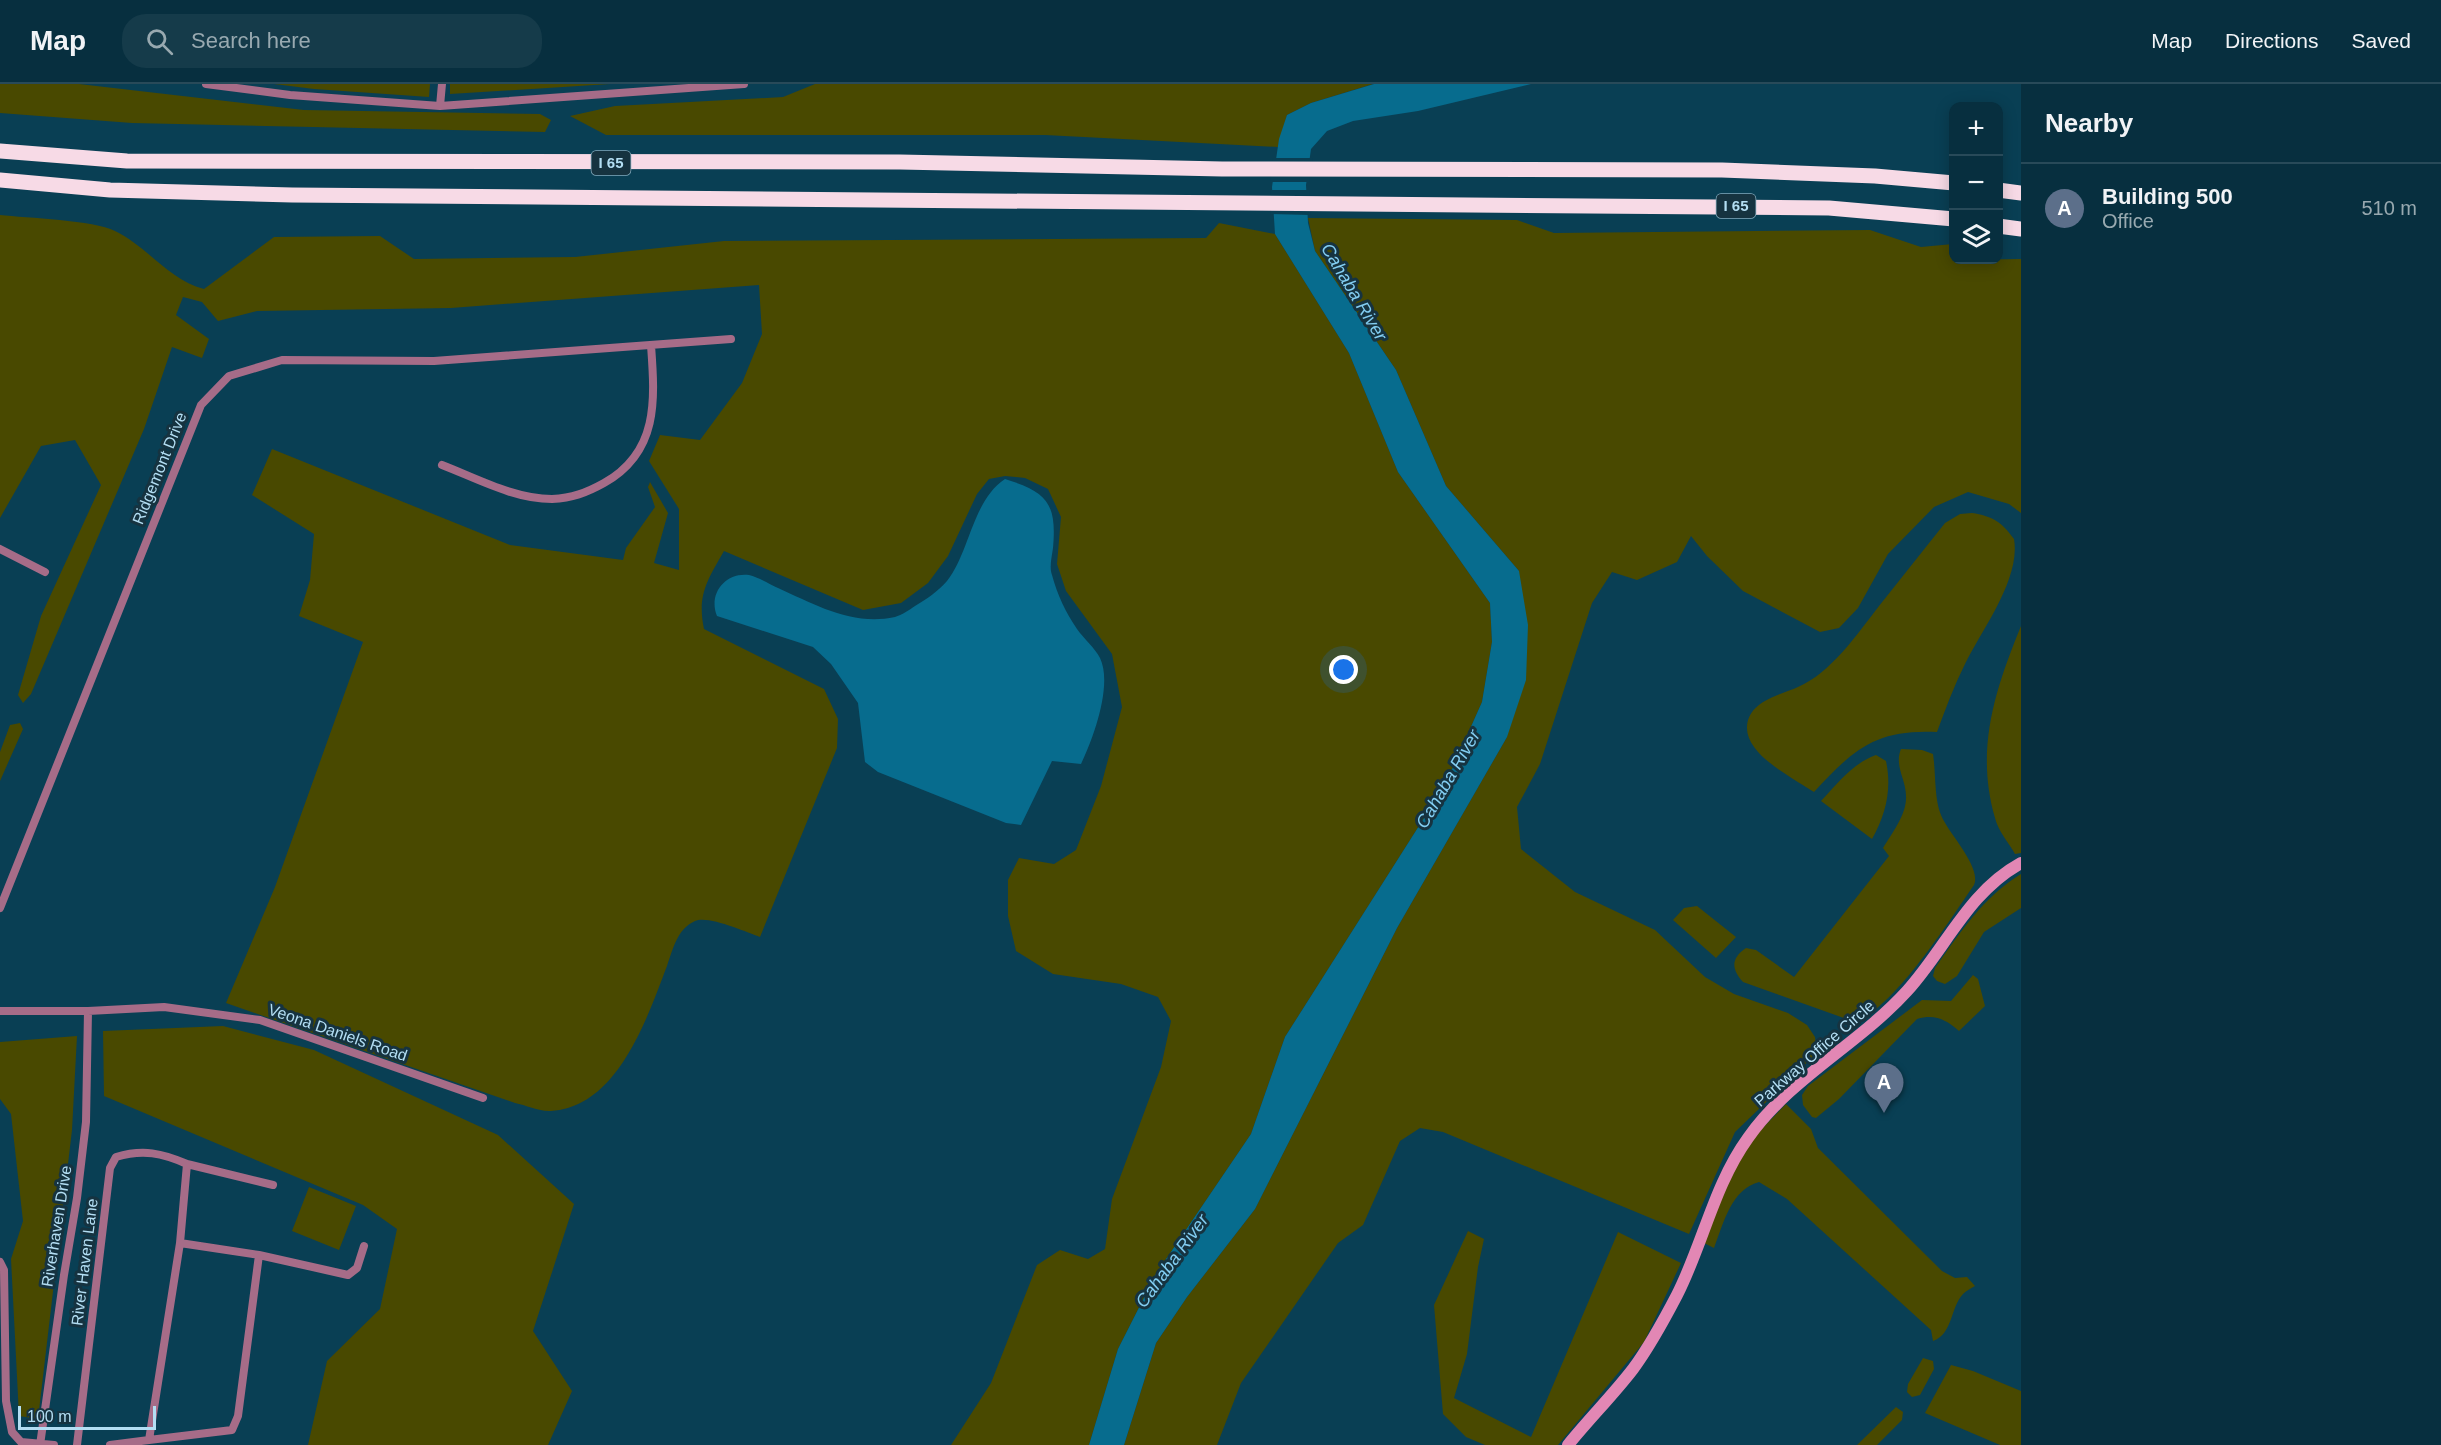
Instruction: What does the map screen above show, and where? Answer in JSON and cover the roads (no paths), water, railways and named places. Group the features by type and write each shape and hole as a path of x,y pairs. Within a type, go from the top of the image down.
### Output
{"highway":[{"name":"I 65","path":"0,151 127,161 900,162 1222,169 1771,171 1949,183"},
{"name":"I 65","path":"0,180 111,190 292,195 1519,203 1829,208 1949,219"},
{"path":"2003,191 2021,193"},
{"path":"2003,227 2021,229"}],"street":[{"path":"206,84 290,95 440,106 744,84"},
{"path":"440,106 442,84"},
{"name":"Ridgemont Drive","path":"0,908 196,416 201,405 230,376 282,360 434,361 731,339"},
{"path":"442,465 506,490 550,499 580,496 614,477 640,451 651,421 653,383 651,345"},
{"path":"0,549 45,572"},
{"name":"Parkway Office Circle","path":"1568,1445 1650,1345 1678,1293 1726,1175 1757,1125 1779,1101 1884,1015 1923,971 1975,900 1989,886 2021,863"},
{"name":"Veona Daniels Road","path":"0,1011 88,1011 164,1007 260,1020 483,1098"},
{"name":"Riverhaven Drive","path":"40,1444 84,1140 88,1096 88,1011"},
{"name":"River Haven Lane","path":"77,1445 110,1168 116,1156 131,1153 167,1155 187,1164 273,1185"},
{"path":"149,1440 180,1244 187,1164"},
{"path":"180,1244 259,1255 348,1275 357,1268 364,1246"},
{"path":"110,1445 232,1430 238,1416 259,1255"},
{"path":"0,1262 4,1270 6,1401 12,1432 20,1443 54,1445"}],"water":[{"name":"Cahaba River","path":"1374,84 1531,84 1418,111 1353,121 1327,131 1311,149 1306,185 1308,223 1315,251 1396,370 1446,486 1519,571 1528,625 1526,680 1507,737 1397,928 1255,1209 1187,1297 1156,1343 1124,1445 1089,1445 1118,1349 1156,1274 1251,1134 1285,1037 1445,785 1482,702 1492,642 1490,603 1398,472 1349,353 1275,234 1272,187 1279,139 1287,115 1311,103"},
{"path":"1005,479 1040,495 1051,510 1054,533 1051,569 1054,582 1073,623 1100,658 1104,682 1096,727 1081,764 1052,761 1021,825 1006,823 878,772 865,762 858,703 831,664 813,647 717,616 715,608 717,593 726,581 740,575 749,575 820,607 849,616 879,619 900,615 928,598 947,581 955,569 985,500"}],"place":[{"name":"Building 500","path":"1884,1113"}]}
